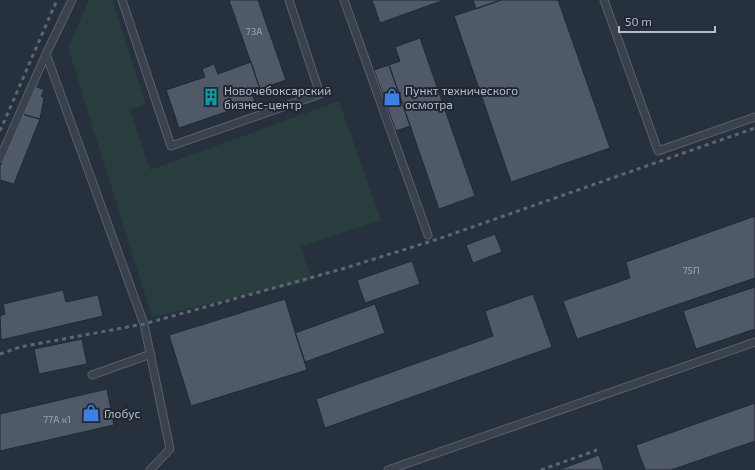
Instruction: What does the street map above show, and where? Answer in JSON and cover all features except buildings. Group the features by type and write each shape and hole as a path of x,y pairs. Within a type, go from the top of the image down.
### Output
{"lane":[{"path":"0,158 46,54 72,0"},
{"path":"122,0 171,146 320,94 289,0"},
{"path":"344,0 428,235"},
{"path":"604,0 658,151 755,117"},
{"path":"46,54 144,324 170,449 150,470"},
{"path":"388,470 755,342"},
{"path":"92,375 151,354"}],"green space":[{"path":"89,0 112,0 146,104 130,110 150,170 339,101 381,220 301,247 312,281 152,317 68,48"}],"railway":[{"path":"0,131 57,0"},
{"path":"0,354 20,347 144,324 342,269 438,239 755,128"},
{"path":"541,470 597,450"}],"place":[{"name":"Новочебоксарский бизнес-центр","path":"211,97"},
{"name":"Пункт технического осмотра","path":"392,97"},
{"name":"Глобус","path":"91,413"}]}
